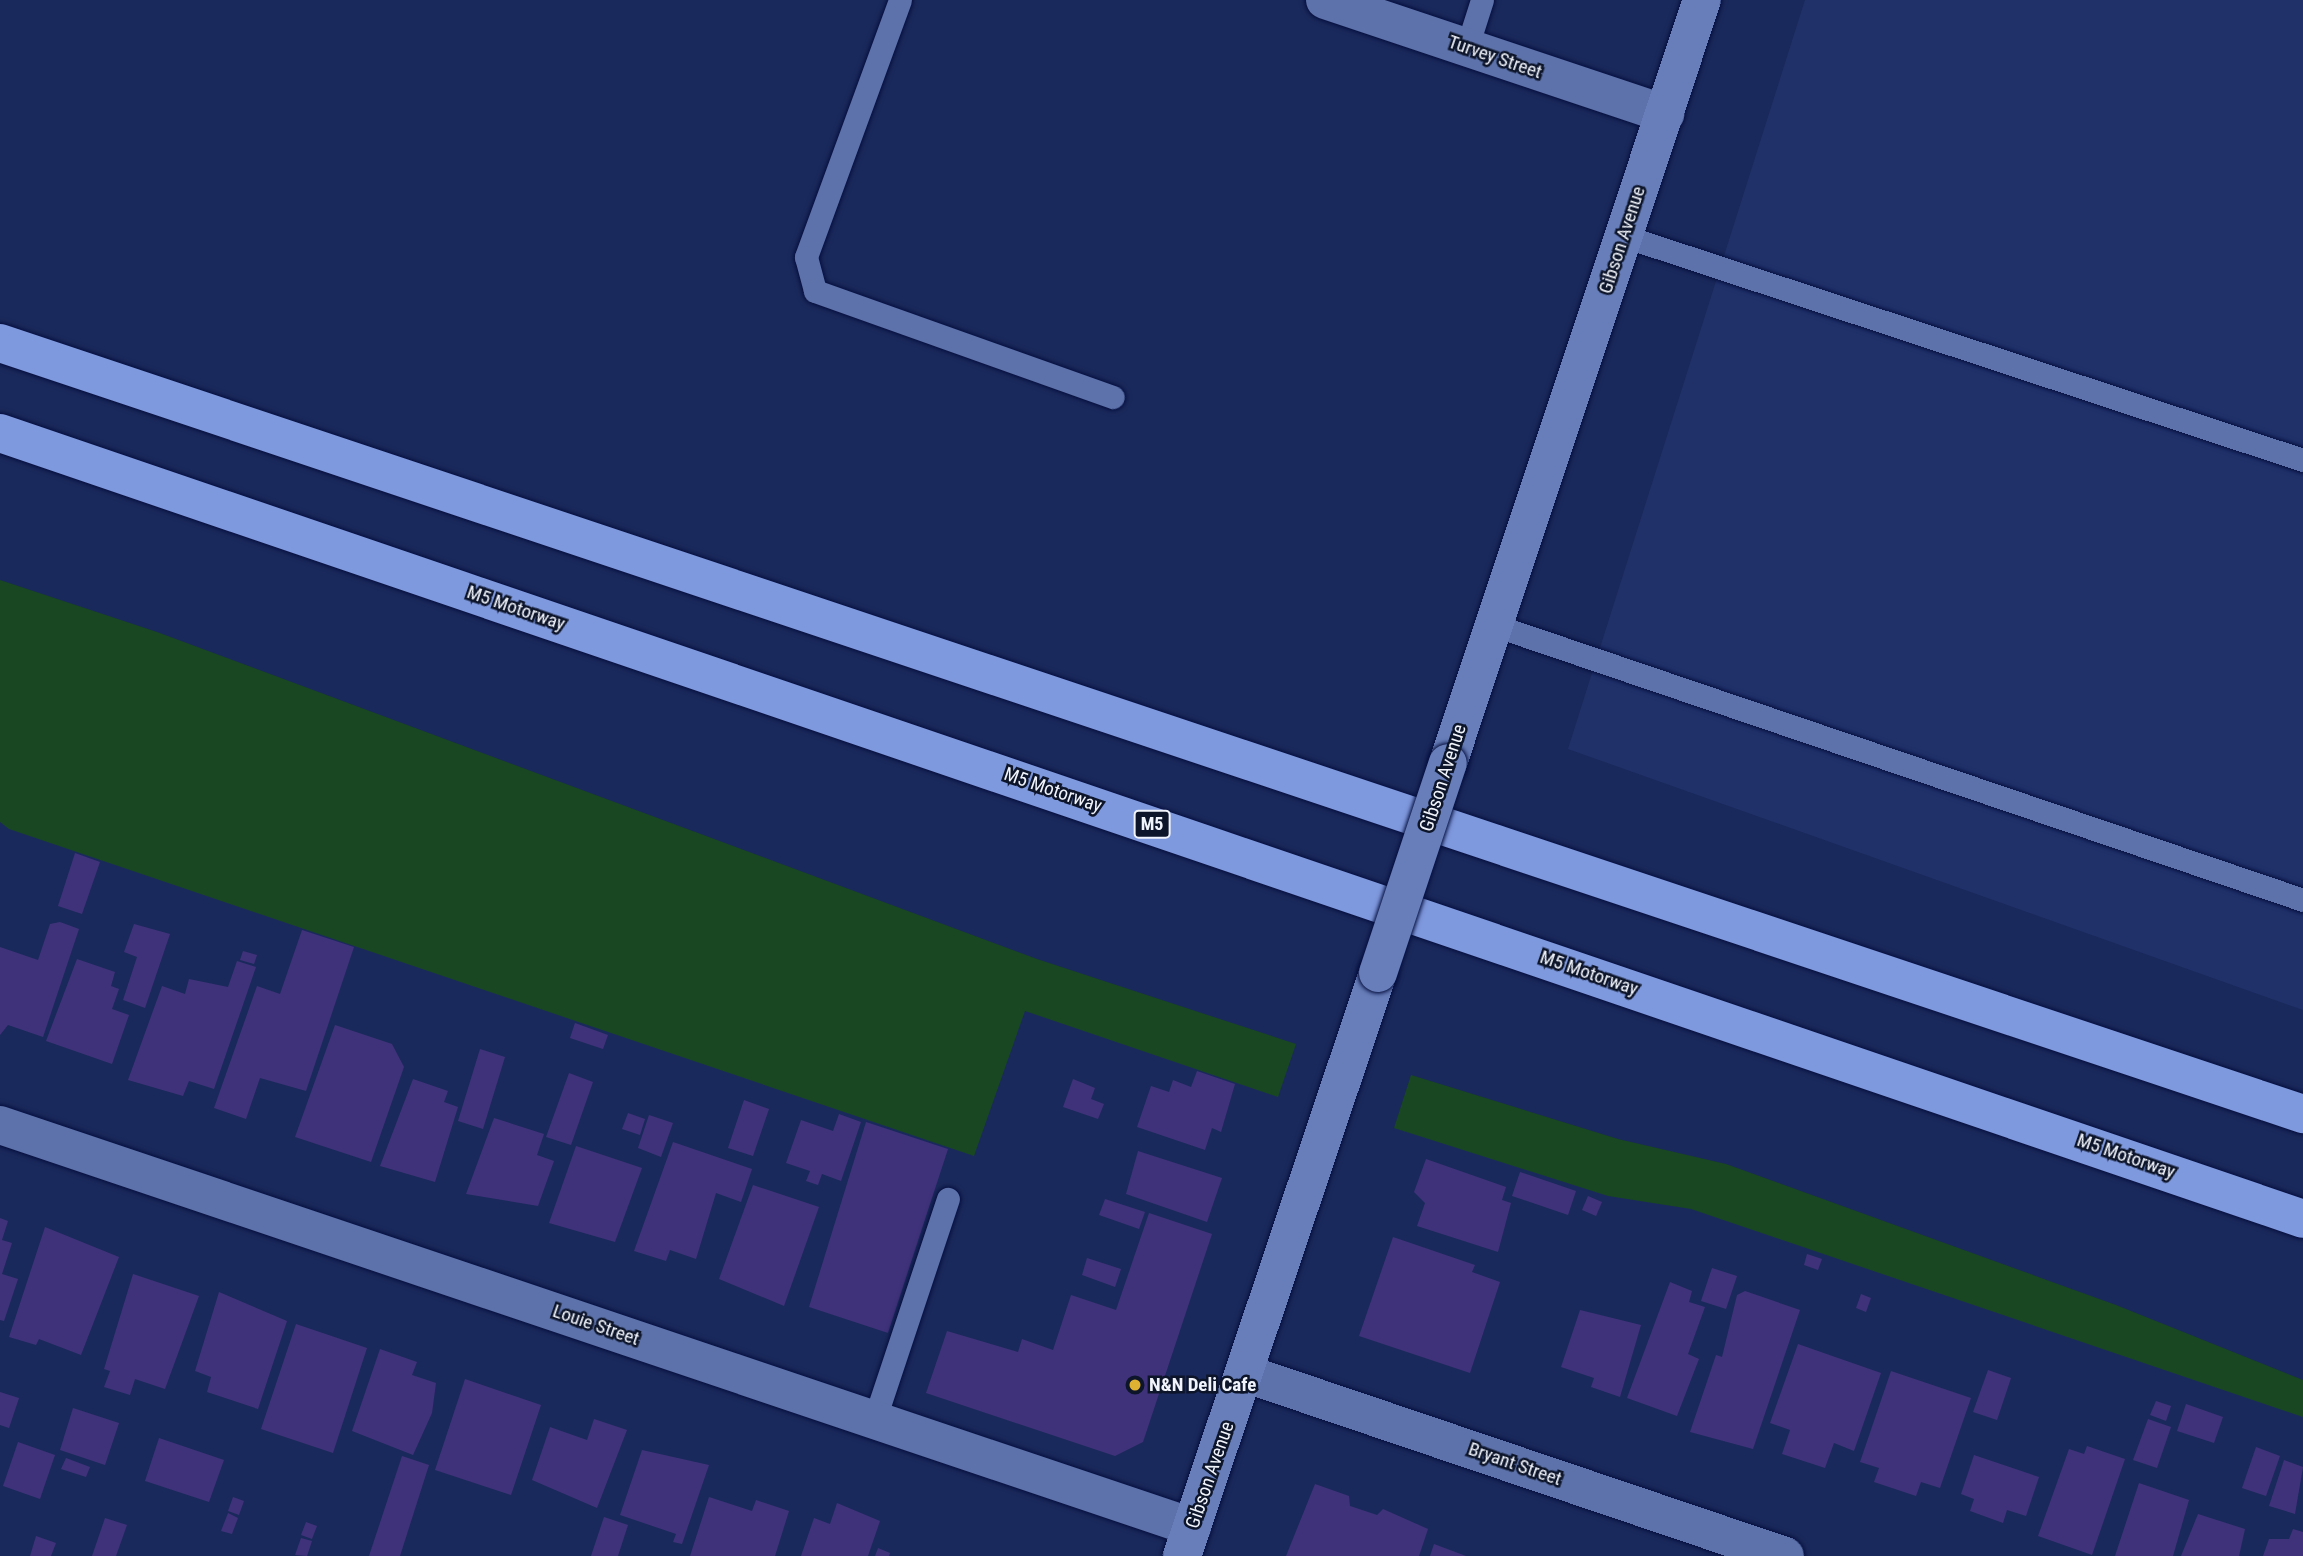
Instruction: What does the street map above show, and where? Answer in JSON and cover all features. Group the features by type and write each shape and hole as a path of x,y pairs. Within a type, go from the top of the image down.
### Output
{"highway":[{"path":"0,344 2303,1114"},
{"name":"M5 Motorway","path":"0,433 2303,1219"}],"main road":[{"name":"Gibson Avenue","path":"1187,1541 1702,0"}],"street":[{"name":"Turvey Street","path":"1325,0 1665,114"},
{"name":"Louie Street","path":"0,1125 875,1418 1187,1541"},
{"name":"Bryant Street","path":"1244,1373 1785,1556"}],"lane":[{"path":"900,0 806,257 815,291 1112,397"},
{"path":"1467,47 1482,0"},
{"path":"1624,236 2303,460"},
{"path":"1494,625 2303,900"},
{"path":"875,1418 948,1199"}],"shaded area":[{"path":"1805,0 2303,0 2303,1010 1568,749"}],"green space":[{"path":"0,580 157,632 1037,959 1296,1044 1278,1097 1025,1011 974,1156 9,829 0,822"},
{"path":"1411,1075 1618,1139 1726,1164 2116,1305 2303,1380 2303,1417 1691,1209 1608,1196 1394,1128"}],"building":[{"path":"75,853 100,862 82,914 58,906"},
{"path":"60,922 79,929 43,1037 8,1025 0,1035 0,947 38,960 50,924"},
{"path":"134,924 170,934 145,1008 123,1000 137,957 124,952"},
{"path":"302,930 354,947 306,1091 260,1078 246,1119 214,1108 257,986 280,994"},
{"path":"243,951 257,955 254,964 240,960"},
{"path":"77,959 115,972 111,986 119,989 112,1009 129,1015 112,1064 46,1041"},
{"path":"237,961 256,967 214,1089 189,1081 183,1096 128,1080 162,986 185,994 189,979 228,987"},
{"path":"575,1023 608,1035 603,1049 570,1038"},
{"path":"335,1025 392,1044 404,1067 371,1162 295,1137"},
{"path":"480,1049 505,1057 483,1129 458,1121"},
{"path":"1197,1071 1235,1084 1221,1132 1212,1128 1205,1150 1137,1127 1151,1086 1169,1092 1173,1080 1191,1087"},
{"path":"569,1073 593,1082 571,1145 546,1137"},
{"path":"413,1079 448,1091 444,1102 458,1107 435,1182 380,1166"},
{"path":"1073,1079 1095,1088 1091,1099 1104,1104 1098,1119 1063,1107"},
{"path":"744,1100 769,1109 753,1156 728,1148"},
{"path":"628,1113 645,1119 640,1135 622,1129"},
{"path":"839,1114 861,1122 841,1181 822,1174 818,1185 806,1181 810,1171 786,1163 801,1120 833,1131"},
{"path":"649,1115 673,1123 661,1157 638,1148"},
{"path":"494,1118 544,1134 537,1155 554,1161 538,1206 466,1194"},
{"path":"866,1122 948,1149 888,1333 809,1307"},
{"path":"673,1142 752,1169 741,1202 716,1193 696,1259 670,1250 666,1261 634,1251"},
{"path":"576,1146 642,1168 615,1242 549,1223"},
{"path":"1138,1151 1222,1178 1207,1222 1126,1194"},
{"path":"1426,1159 1506,1187 1502,1200 1511,1203 1498,1252 1417,1226 1425,1203 1414,1192"},
{"path":"1520,1172 1576,1191 1568,1215 1512,1196"},
{"path":"753,1185 819,1207 784,1306 719,1279"},
{"path":"1588,1196 1602,1202 1596,1216 1582,1210"},
{"path":"1105,1199 1145,1212 1139,1229 1099,1215"},
{"path":"1149,1213 1212,1234 1143,1442 1115,1456 926,1393 947,1331 1018,1352 1022,1339 1053,1350 1071,1295 1116,1310"},
{"path":"0,1218 8,1221 2,1240 12,1243 2,1274 18,1279 4,1321 0,1320"},
{"path":"45,1227 119,1257 81,1355 39,1339 36,1345 9,1337"},
{"path":"1393,1237 1475,1265 1472,1272 1500,1282 1470,1373 1359,1336"},
{"path":"1807,1254 1822,1259 1818,1270 1804,1265"},
{"path":"1087,1258 1121,1269 1115,1287 1082,1275"},
{"path":"1712,1268 1737,1276 1726,1309 1701,1301"},
{"path":"133,1274 199,1296 165,1389 135,1379 130,1395 104,1387 110,1371 104,1369"},
{"path":"1670,1282 1692,1291 1689,1302 1705,1307 1688,1354 1699,1359 1677,1416 1627,1398"},
{"path":"1745,1291 1800,1310 1753,1449 1690,1432 1716,1355 1722,1357 1737,1295"},
{"path":"219,1292 287,1321 258,1409 207,1392 211,1377 195,1371"},
{"path":"1861,1294 1871,1298 1866,1312 1856,1308"},
{"path":"1580,1310 1641,1325 1620,1397 1591,1387 1594,1378 1561,1367"},
{"path":"296,1324 367,1348 333,1453 261,1429"},
{"path":"1798,1344 1881,1373 1854,1451 1834,1443 1825,1468 1782,1454 1790,1430 1770,1423"},
{"path":"380,1349 417,1362 412,1375 436,1383 432,1413 413,1455 352,1431"},
{"path":"1988,1370 2011,1378 1997,1420 1973,1412"},
{"path":"1891,1371 1971,1398 1940,1488 1921,1482 1916,1496 1874,1482 1879,1468 1860,1462"},
{"path":"465,1379 541,1405 511,1495 435,1470"},
{"path":"0,1392 19,1398 9,1428 0,1425"},
{"path":"2156,1401 2171,1406 2166,1421 2150,1415"},
{"path":"2186,1404 2223,1417 2214,1443 2177,1431"},
{"path":"73,1408 119,1423 105,1465 60,1450"},
{"path":"594,1419 627,1430 597,1508 532,1480 550,1427 587,1440"},
{"path":"2148,1419 2171,1427 2157,1468 2133,1460"},
{"path":"159,1438 224,1460 209,1502 145,1481"},
{"path":"18,1442 55,1455 40,1499 3,1486"},
{"path":"2087,1446 2125,1459 2092,1555 2038,1536 2069,1449 2084,1454"},
{"path":"2256,1447 2280,1456 2266,1496 2242,1488"},
{"path":"642,1450 709,1465 682,1544 673,1542 676,1534 620,1515"},
{"path":"1974,1455 2039,1477 2026,1516 2007,1510 2003,1523 1970,1511 1974,1499 1961,1494"},
{"path":"402,1456 429,1465 400,1556 369,1556"},
{"path":"66,1458 90,1467 86,1477 61,1469"},
{"path":"2284,1460 2303,1467 2295,1514 2269,1506"},
{"path":"2139,1483 2189,1500 2173,1556 2115,1556"},
{"path":"1315,1484 1349,1496 1350,1506 1377,1515 1383,1509 1428,1529 1419,1556 1286,1556"},
{"path":"233,1497 244,1501 239,1515 228,1511"},
{"path":"709,1497 752,1511 756,1500 789,1511 775,1556 690,1556"},
{"path":"837,1503 880,1521 868,1556 801,1556 814,1518 830,1524"},
{"path":"228,1513 238,1518 232,1534 221,1531"},
{"path":"2198,1514 2245,1529 2239,1556 2181,1556"},
{"path":"604,1517 628,1525 618,1556 591,1556"},
{"path":"105,1518 127,1525 116,1556 92,1556"},
{"path":"306,1522 317,1526 312,1539 301,1535"},
{"path":"2293,1529 2303,1532 2303,1556 2263,1556 2269,1539 2289,1539"},
{"path":"36,1536 56,1543 51,1556 30,1556"},
{"path":"301,1538 312,1541 307,1556 295,1555"},
{"path":"1434,1544 1466,1556 1430,1556"},
{"path":"878,1548 890,1553 889,1556 875,1556"}],"place":[{"name":"N&N Deli Cafe","path":"1135,1385"}]}
